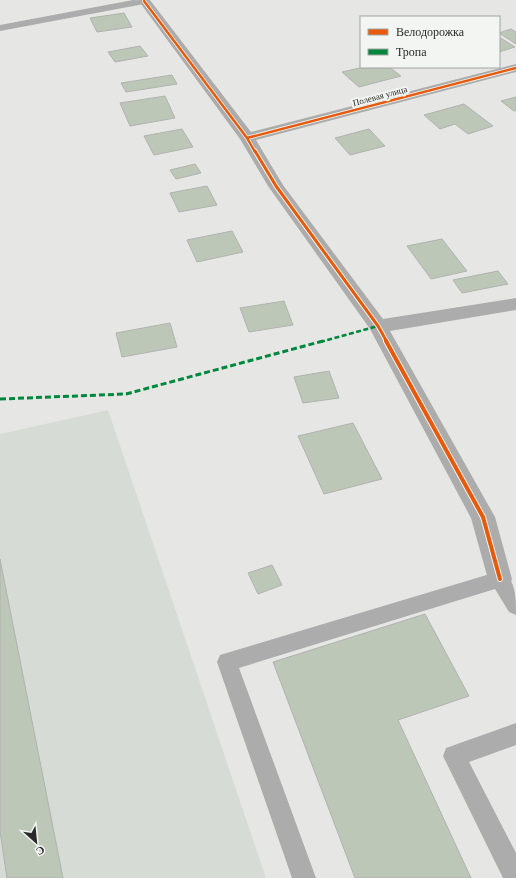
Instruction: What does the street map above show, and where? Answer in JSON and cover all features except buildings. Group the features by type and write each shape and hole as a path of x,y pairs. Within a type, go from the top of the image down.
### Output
{"street":[{"path":"144,0 247,138 276,186 378,326 483,517 500,579"},
{"name":"Полевая улица","path":"247,138 516,68"},
{"path":"378,326 516,304"}],"lane":[{"path":"0,28 144,0"},
{"path":"304,878 228,662 500,579 516,606"},
{"path":"516,734 454,756 516,878"}],"shaded area":[{"path":"108,410 266,878 0,878 0,434"}],"marked path":[{"path":"0,399 126,394 378,326"}],"cycle path":[{"path":"144,1 247,138 276,186 378,326 483,517 500,579"},
{"path":"247,138 516,68"}]}
